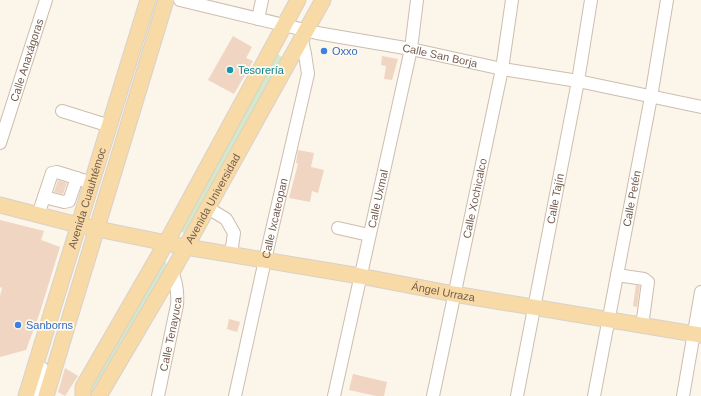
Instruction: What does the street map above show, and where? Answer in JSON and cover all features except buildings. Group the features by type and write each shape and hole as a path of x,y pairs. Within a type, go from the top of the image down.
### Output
{"main road":[{"name":"Avenida Cuauhtémoc","path":"46,396 88,227 92,183 148,0"},
{"name":"Avenida Cuauhtémoc","path":"26,396 88,227 166,0"},
{"name":"Avenida Universidad","path":"83,396 83,387 166,243 298,0"},
{"name":"Avenida Universidad","path":"99,396 172,272 323,0"},
{"path":"0,205 88,227 166,243"},
{"name":"Ángel Urraza","path":"166,243 360,276 454,294 697,334"}],"street":[{"name":"Calle Anaxágoras","path":"0,143 46,0"},
{"path":"34,396 81,239 88,227 159,0"},
{"name":"Calle San Borja","path":"180,0 284,25 304,35 411,49 502,69 578,82 701,107"},
{"path":"258,19 262,0"},
{"name":"Calle Uxmal","path":"334,396 411,49 416,0"},
{"name":"Calle Xochicalco","path":"433,396 502,69 512,0"},
{"name":"Calle Tajín","path":"517,396 578,82 591,0"},
{"name":"Calle Petén","path":"594,396 651,97 667,0"},
{"name":"Calle Ixcateopan","path":"235,396 308,74 304,35"},
{"path":"62,111 110,126"},
{"path":"38,215 52,173 57,172 92,183"},
{"path":"44,197 64,202 69,201 77,178"},
{"path":"208,208 226,219 234,233 231,254"},
{"path":"42,396 90,241 88,227"},
{"path":"338,228 369,235"},
{"name":"Calle Tenayuca","path":"158,396 177,305 178,295 172,272"},
{"path":"617,275 644,279 648,282 642,326"},
{"path":"683,396 697,334 701,292"}],"green space":[{"path":"277,54 284,58 185,233 177,231"},
{"path":"164,256 167,266 92,396 88,391"}],"place":[{"name":"Oxxo","path":"324,51"},
{"name":"Tesorería","path":"230,70"},
{"name":"Sanborns","path":"18,325"}]}
